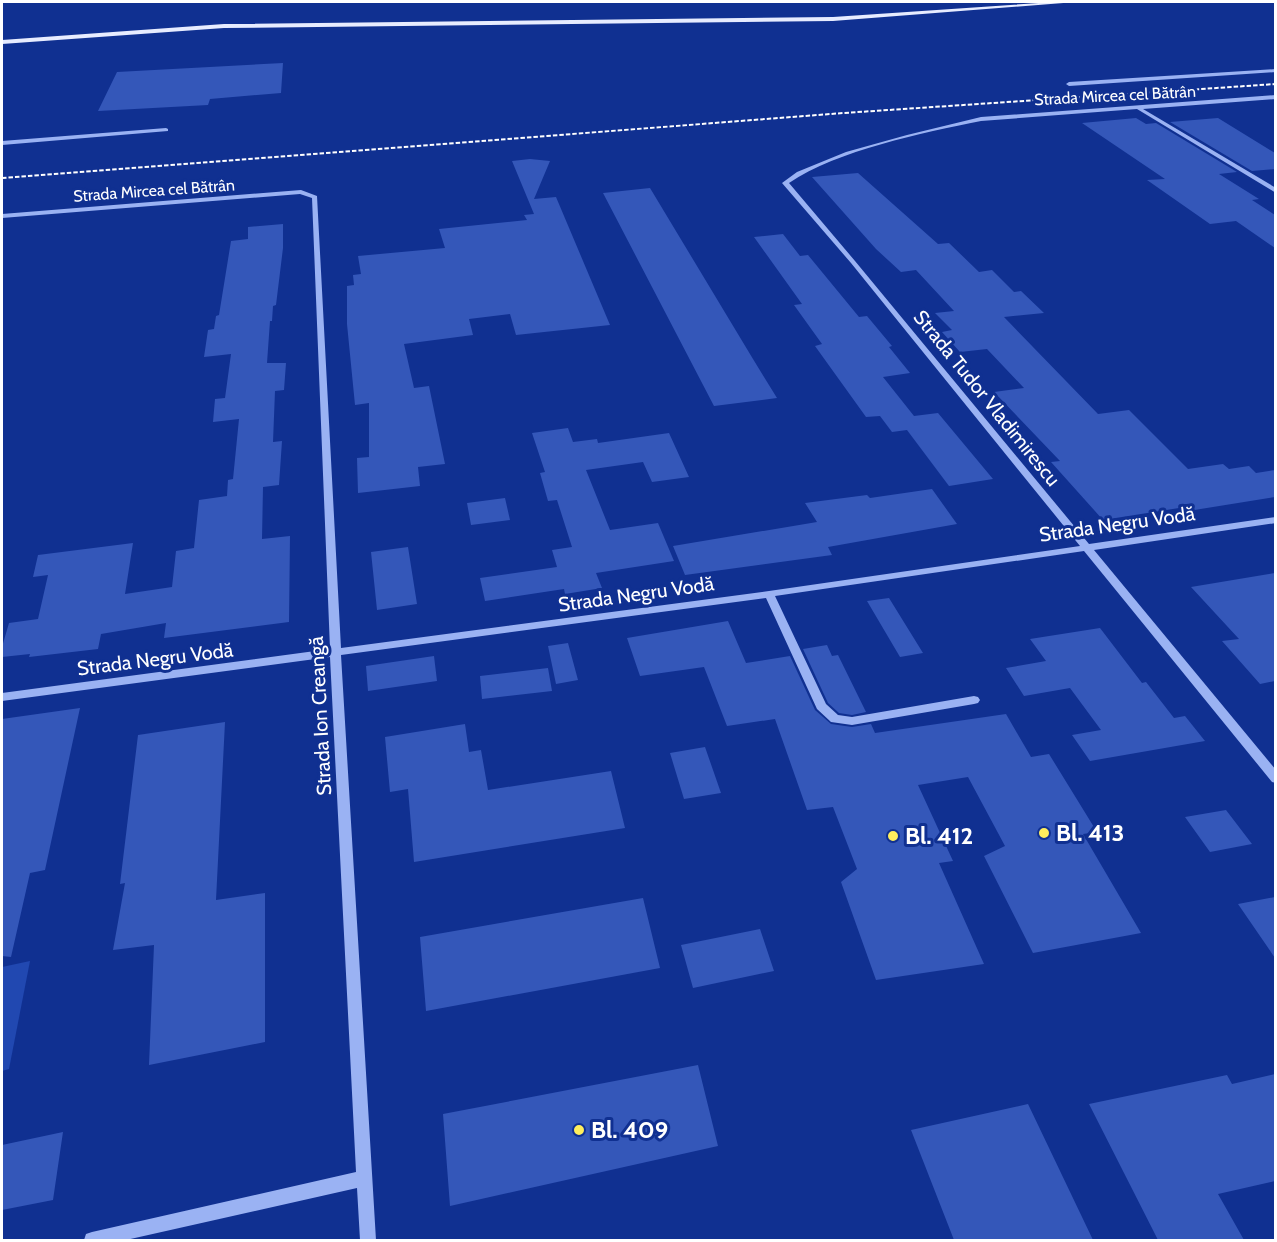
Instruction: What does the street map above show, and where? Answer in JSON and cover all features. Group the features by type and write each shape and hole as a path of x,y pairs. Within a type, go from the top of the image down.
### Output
{"main road":[{"path":"2,42 224,26 824,19 1072,2"}],"street":[{"path":"1069,84 1275,70"},
{"name":"Strada Mircea cel Bătrân","path":"957,124 1019,114 1140,109 1275,97"},
{"path":"1140,109 1275,191"},
{"name":"Strada Tudor Vladimirescu","path":"957,124 812,167 793,176 785,183 853,262 1275,779"},
{"path":"2,143 166,130"},
{"name":"Strada Mircea cel Bătrân","path":"2,216 301,192 308,194"},
{"name":"Strada Ion Creangă","path":"308,194 315,197 336,653 368,1240"},
{"name":"Strada Negru Vodă","path":"2,697 768,594 1275,520"},
{"path":"768,594 821,706 835,718 852,721 974,700"},
{"path":"92,1240 364,1178"}],"shaded area":[{"path":"30,961 9,1069 2,1071 2,967"}],"building":[{"path":"283,63 281,93 210,99 208,105 98,111 117,72"},
{"path":"1136,118 1146,124 1156,123 1237,172 1219,174 1259,199 1252,200 1275,215 1275,248 1236,221 1210,224 1147,180 1165,179 1082,123"},
{"path":"1218,118 1275,153 1275,169 1252,171 1170,122"},
{"path":"530,159 550,161 534,199 556,197 610,325 516,335 510,314 469,319 473,335 404,344 414,388 429,386 445,464 418,467 420,486 358,493 357,458 369,457 369,403 355,405 347,324 347,286 354,285 353,275 361,274 358,256 445,248 439,229 527,220 524,215 534,214 512,161"},
{"path":"858,173 938,244 949,243 979,272 992,270 1014,292 1021,291 1044,313 1004,317 1098,414 1129,410 1188,469 1223,464 1229,469 1249,466 1256,473 1275,470 1275,497 1182,512 1179,508 1103,520 1051,462 1060,461 994,392 1024,388 987,349 960,352 942,332 952,330 935,313 954,311 916,270 901,272 876,249 812,177"},
{"path":"650,188 777,398 714,406 603,193"},
{"path":"283,224 283,248 276,305 273,306 272,321 270,321 267,363 286,363 284,390 275,391 273,442 282,441 279,485 263,487 262,539 290,536 289,622 164,638 166,623 101,634 98,649 29,657 30,654 2,657 2,647 9,623 38,619 48,575 33,577 38,555 133,543 125,594 172,587 176,551 194,548 199,500 227,496 228,480 233,479 239,419 213,422 215,399 225,398 231,354 204,357 208,330 214,329 216,316 219,315 231,241 248,239 248,227"},
{"path":"783,234 800,256 808,255 859,317 867,316 892,346 889,347 910,373 883,377 914,416 938,413 993,479 949,486 907,430 892,432 880,416 866,417 815,346 822,344 794,305 802,304 754,237"},
{"path":"568,428 573,442 597,439 598,443 669,433 689,477 652,482 643,462 586,470 610,530 658,523 674,561 596,573 602,588 565,594 564,589 485,601 480,578 557,567 552,550 572,547 557,500 548,501 540,473 545,472 532,433"},
{"path":"932,489 957,524 828,547 832,555 685,575 673,546 817,522 805,503 867,495 870,498"},
{"path":"505,498 510,520 471,525 467,503"},
{"path":"408,547 417,604 377,610 371,552"},
{"path":"1275,573 1275,681 1260,684 1222,641 1239,639 1191,587"},
{"path":"889,598 923,653 900,657 867,601"},
{"path":"728,621 746,663 790,656 815,710 831,724 852,727 871,724 875,733 1006,714 1031,757 1049,754 1097,832 1083,834 1141,933 1033,953 984,856 1005,846 968,777 918,785 953,861 939,863 984,964 876,980 841,882 857,869 833,807 807,810 775,719 727,726 704,667 640,676 627,638"},
{"path":"1100,628 1142,683 1146,682 1174,718 1185,716 1205,741 1090,761 1072,735 1101,730 1070,688 1024,696 1006,668 1046,661 1030,639"},
{"path":"568,643 578,680 556,684 548,646"},
{"path":"827,645 832,656 838,655 866,712 852,715 839,713 828,703 803,649"},
{"path":"434,656 437,681 368,691 366,666"},
{"path":"548,668 552,691 482,699 480,676"},
{"path":"80,708 45,870 30,873 11,957 2,956 2,719"},
{"path":"225,722 216,900 265,893 265,1042 149,1065 154,945 113,950 125,883 120,884 138,735"},
{"path":"465,724 469,752 481,750 488,790 611,771 625,828 414,862 408,789 390,792 385,737"},
{"path":"705,747 721,793 684,799 670,753"},
{"path":"1226,810 1252,844 1210,852 1185,817"},
{"path":"1275,897 1275,958 1238,904"},
{"path":"643,898 660,968 426,1011 420,937"},
{"path":"760,929 774,971 693,988 681,945"},
{"name":"Bl. 409","path":"698,1065 718,1146 450,1206 443,1114"},
{"path":"1275,1074 1275,1181 1218,1194 1244,1240 1158,1240 1089,1104 1227,1075 1232,1084"},
{"path":"1028,1104 1093,1240 954,1240 911,1130"},
{"path":"63,1132 53,1200 2,1210 2,1145"}],"railway":[{"path":"2,178 844,113 1276,84"}],"place":[{"name":"Bl. 413","path":"1044,833"},
{"name":"Bl. 412","path":"893,836"},
{"name":"Bl. 409","path":"579,1130"}]}
